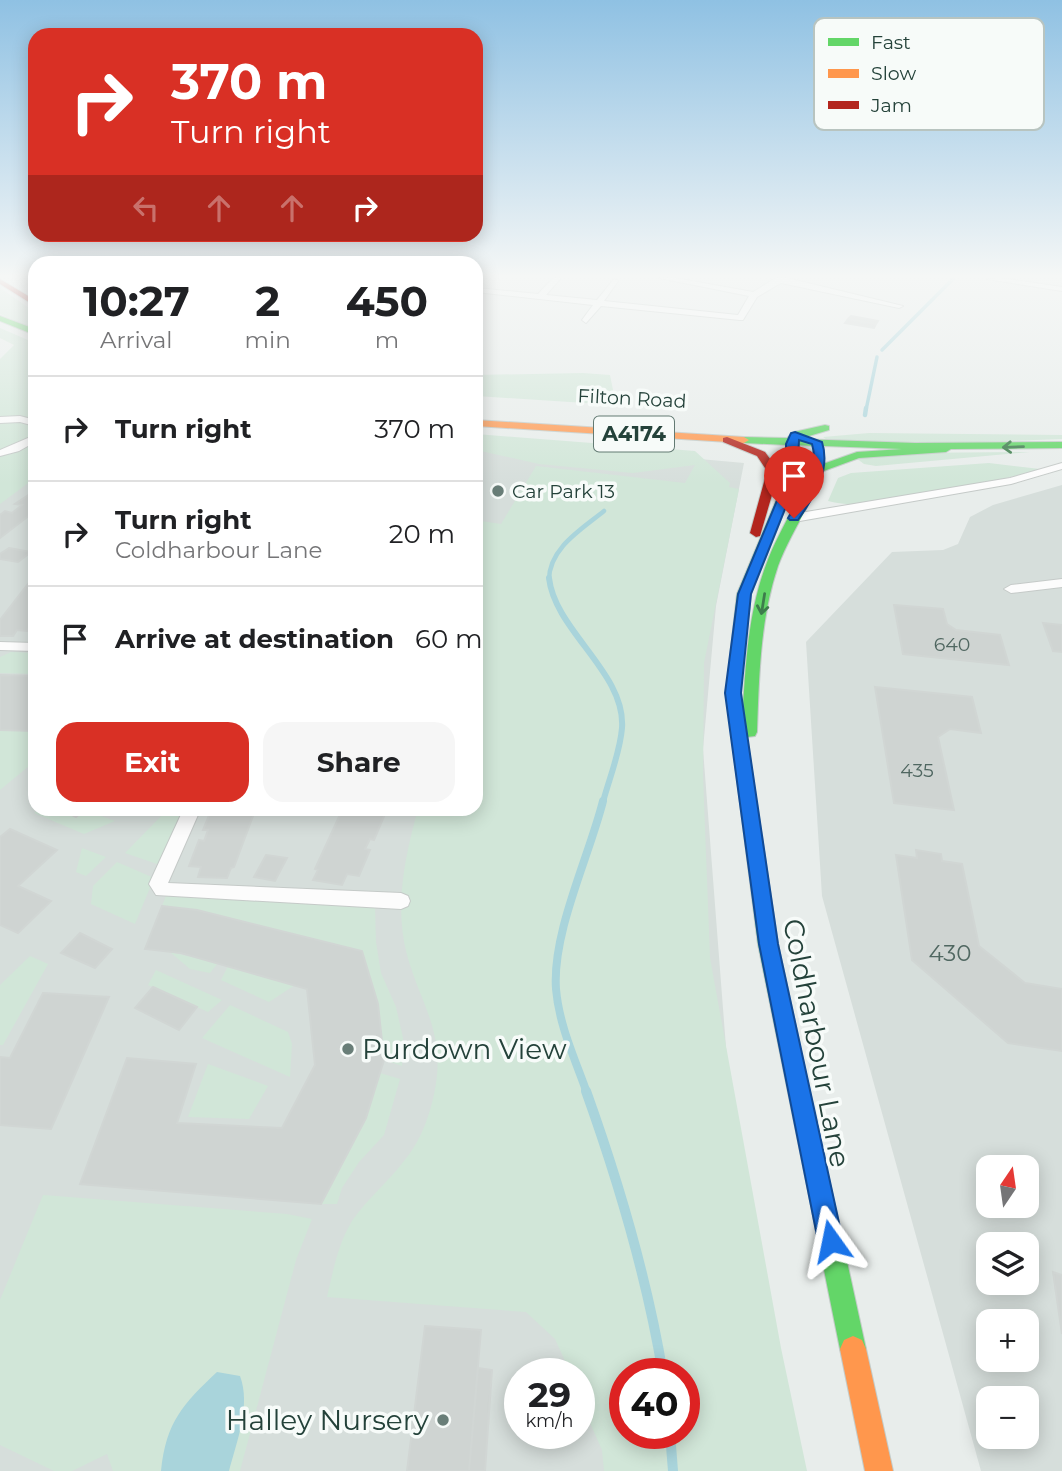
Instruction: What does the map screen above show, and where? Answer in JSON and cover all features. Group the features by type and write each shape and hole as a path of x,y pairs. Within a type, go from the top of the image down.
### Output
{"street":[{"path":"483,412 582,423 791,435 813,440 819,445 965,448"},
{"path":"0,420 28,422"},
{"name":"Filton Road","path":"483,423 727,440 791,435"},
{"path":"791,435 825,428 1062,429"},
{"name":"Coldharbour Lane","path":"791,435 792,479 744,594 733,693 768,944 879,1471"},
{"path":"727,440 757,451 774,471 757,526 744,594"},
{"path":"0,453 28,442"},
{"name":"Coldharbour Lane","path":"746,788 751,688 763,600 776,552 810,494 819,469 819,445"},
{"path":"819,469 848,457 867,454 1062,445"},
{"path":"794,518 1011,481 1062,466"},
{"path":"810,494 826,505 860,508"},
{"path":"1011,589 1062,583"},
{"path":"0,646 28,647"},
{"path":"189,816 158,884 163,890 401,901"}],"shaded area":[{"path":"0,377 28,387 28,816 483,816 483,440 744,463 716,606 703,749 736,1177 775,1471 0,1471"},
{"path":"1062,485 1062,1471 981,1471 822,896 806,642 892,552 943,550 958,544 970,517 993,505"}],"green space":[{"path":"12,347 28,347 28,483 0,504 0,359"},
{"path":"483,375 610,375 616,405 483,396"},
{"path":"869,433 1062,435 1062,439 951,443 830,442 823,437"},
{"path":"483,435 695,451 730,483 729,487 739,489 704,663 703,775 710,958 781,1348 807,1471 604,1471 602,1450 595,1434 595,1358 564,1358 555,1339 526,1312 327,1297 347,1230 416,1144 429,1114 434,1093 437,1048 407,955 401,900 405,863 416,816 483,816 483,521 501,524 536,466 685,483 695,465 633,473 539,464 483,452"},
{"path":"1030,452 876,466 864,464 856,458 902,453"},
{"path":"989,463 1040,469 887,501 842,504 828,501 838,478 851,473"},
{"path":"11,652 28,653 28,674 0,673 0,657"},
{"path":"0,730 28,731 28,767 0,790"},
{"path":"41,816 101,816 115,821 84,834"},
{"path":"161,816 183,816 160,865 125,853"},
{"path":"82,848 106,857 86,876 76,872"},
{"path":"117,862 154,878 135,924 91,904 93,886"},
{"path":"166,896 375,907 376,942 381,973 396,1007 403,1038 402,1066 384,1060 362,951 197,910 162,906"},
{"path":"170,952 218,963 210,973 190,969"},
{"path":"30,956 48,964 3,1045 0,1045 0,985"},
{"path":"228,966 295,985 269,1002 221,980"},
{"path":"156,970 222,1000 208,1012 148,985"},
{"path":"230,1005 288,1032 292,1044 290,1077 202,1038"},
{"path":"208,1064 268,1086 249,1119 188,1117"},
{"path":"380,1073 400,1079 384,1135 359,1162 342,1188 337,1204 321,1204"},
{"path":"43,1195 287,1214 312,1219 296,1260 240,1471 113,1471 107,1454 72,1471 54,1471 0,1445 0,1300"}],"water":[{"path":"217,1372 240,1376 243,1387 242,1423 229,1471 161,1471 167,1439 178,1415"}],"building":[{"path":"28,495 28,516 0,538 0,515 5,511 12,513 22,505 15,504"},
{"path":"9,548 28,551 18,562 0,559 0,554"},
{"path":"28,584 27,631 17,630 13,636 0,636 0,620"},
{"path":"894,605 943,609 947,624 956,630 1000,635 1009,665 903,654"},
{"path":"1043,623 1062,625 1062,652 1053,651"},
{"path":"0,675 28,676 28,731 0,730"},
{"path":"875,687 972,697 981,733 950,729 938,737 954,810 894,803"},
{"path":"209,816 253,816 234,867 227,878 198,877 201,867 189,866 199,840 204,841 208,830 203,830"},
{"path":"339,816 384,816 374,840 370,839 365,849 370,850 359,876 347,874 342,885 313,880 318,870 315,869"},
{"path":"10,829 57,850 18,886 51,901 18,933 0,925 0,837"},
{"path":"916,850 941,854 942,861 962,864 979,946 1025,983 1062,989 1062,1051 1008,1043 912,960 896,855 917,858"},
{"path":"266,855 287,858 275,881 254,877"},
{"name":"Purdown View","path":"162,906 197,910 362,951 378,1004 384,1060 366,1118 321,1204 80,1184 127,1058 196,1064 177,1123 282,1128 315,1065 307,989 181,953 145,949"},
{"path":"80,933 112,949 95,968 61,953"},
{"path":"153,987 197,1007 179,1030 135,1008"},
{"path":"43,993 109,997 51,1129 0,1125 0,1057 10,1058"},
{"path":"1053,1272 1062,1275 1062,1334"},
{"name":"Halley Nursery","path":"425,1326 481,1330 469,1471 407,1471"},
{"path":"478,1368 492,1370 485,1471 469,1471"}],"waterway":[{"path":"882,350 885,347"},
{"path":"866,410 877,357"},
{"path":"865,415 866,408"},
{"path":"549,579 554,558 568,540 604,511"},
{"path":"549,579 554,597 564,616 602,670 620,708 621,737 603,802"},
{"path":"587,1093 560,1016 556,967 565,919 603,801"},
{"path":"586,1091 631,1231 660,1358"},
{"path":"671,1449 673,1471"}],"traffic: fast":[{"path":"825,428 798,434 792,439 791,479 744,594 733,693 768,944 853,1349"},
{"path":"744,440 915,446 1062,445"},
{"path":"749,732 755,649 765,588 777,552 808,493 818,462 819,445"},
{"path":"819,469 857,455 946,449"}],"traffic: slow":[{"path":"483,423 744,440"},
{"path":"853,1349 879,1471"}],"traffic: jam":[{"path":"727,440 761,454 773,471 756,533"}],"place":[{"name":"Car Park 13","path":"498,491"},
{"name":"Purdown View","path":"348,1049"},
{"name":"Halley Nursery","path":"443,1420"}],"route":[{"path":"794,518 815,483 820,454 816,442 795,435 792,439 792,479 744,594 733,693 768,944 831,1241"}]}
